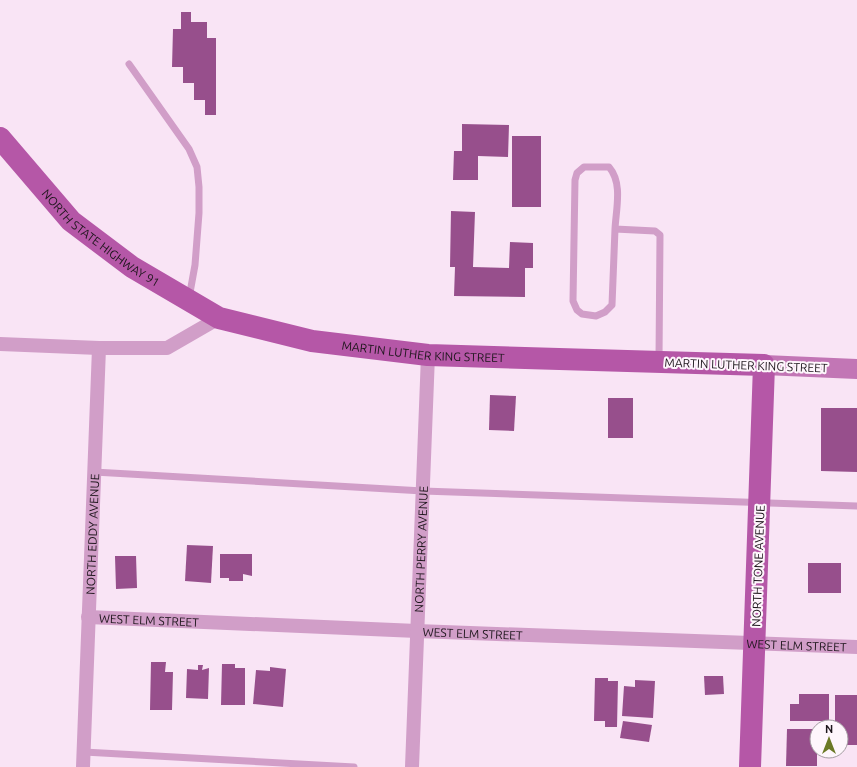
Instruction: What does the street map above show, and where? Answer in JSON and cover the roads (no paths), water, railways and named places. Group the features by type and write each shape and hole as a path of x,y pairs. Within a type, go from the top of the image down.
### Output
{"main road":[{"name":"NORTH STATE HIGHWAY 91","path":"0,138 71,221 132,267 219,318"},
{"name":"MARTIN LUTHER KING STREET","path":"219,318 312,341 428,356 764,365"},
{"name":"NORTH TONE AVENUE","path":"750,767 764,365"}],"street":[{"path":"0,344 99,348 167,348 219,318"},
{"name":"NORTH EDDY AVENUE","path":"83,767 99,348"},
{"name":"NORTH PERRY AVENUE","path":"412,767 428,356"},
{"name":"MARTIN LUTHER KING STREET","path":"764,365 857,368"},
{"name":"WEST ELM STREET","path":"88,617 857,647"}],"lane":[{"path":"129,64 189,149 197,167 199,212 189,300"},
{"path":"584,167 608,167 613,172 617,183 616,229 612,305 605,312 596,316 582,314 577,310 573,301 573,294 575,180 577,174 584,167"},
{"path":"616,229 655,231 660,235 659,362"},
{"path":"94,472 423,491 857,506"},
{"path":"84,752 354,767"}]}
